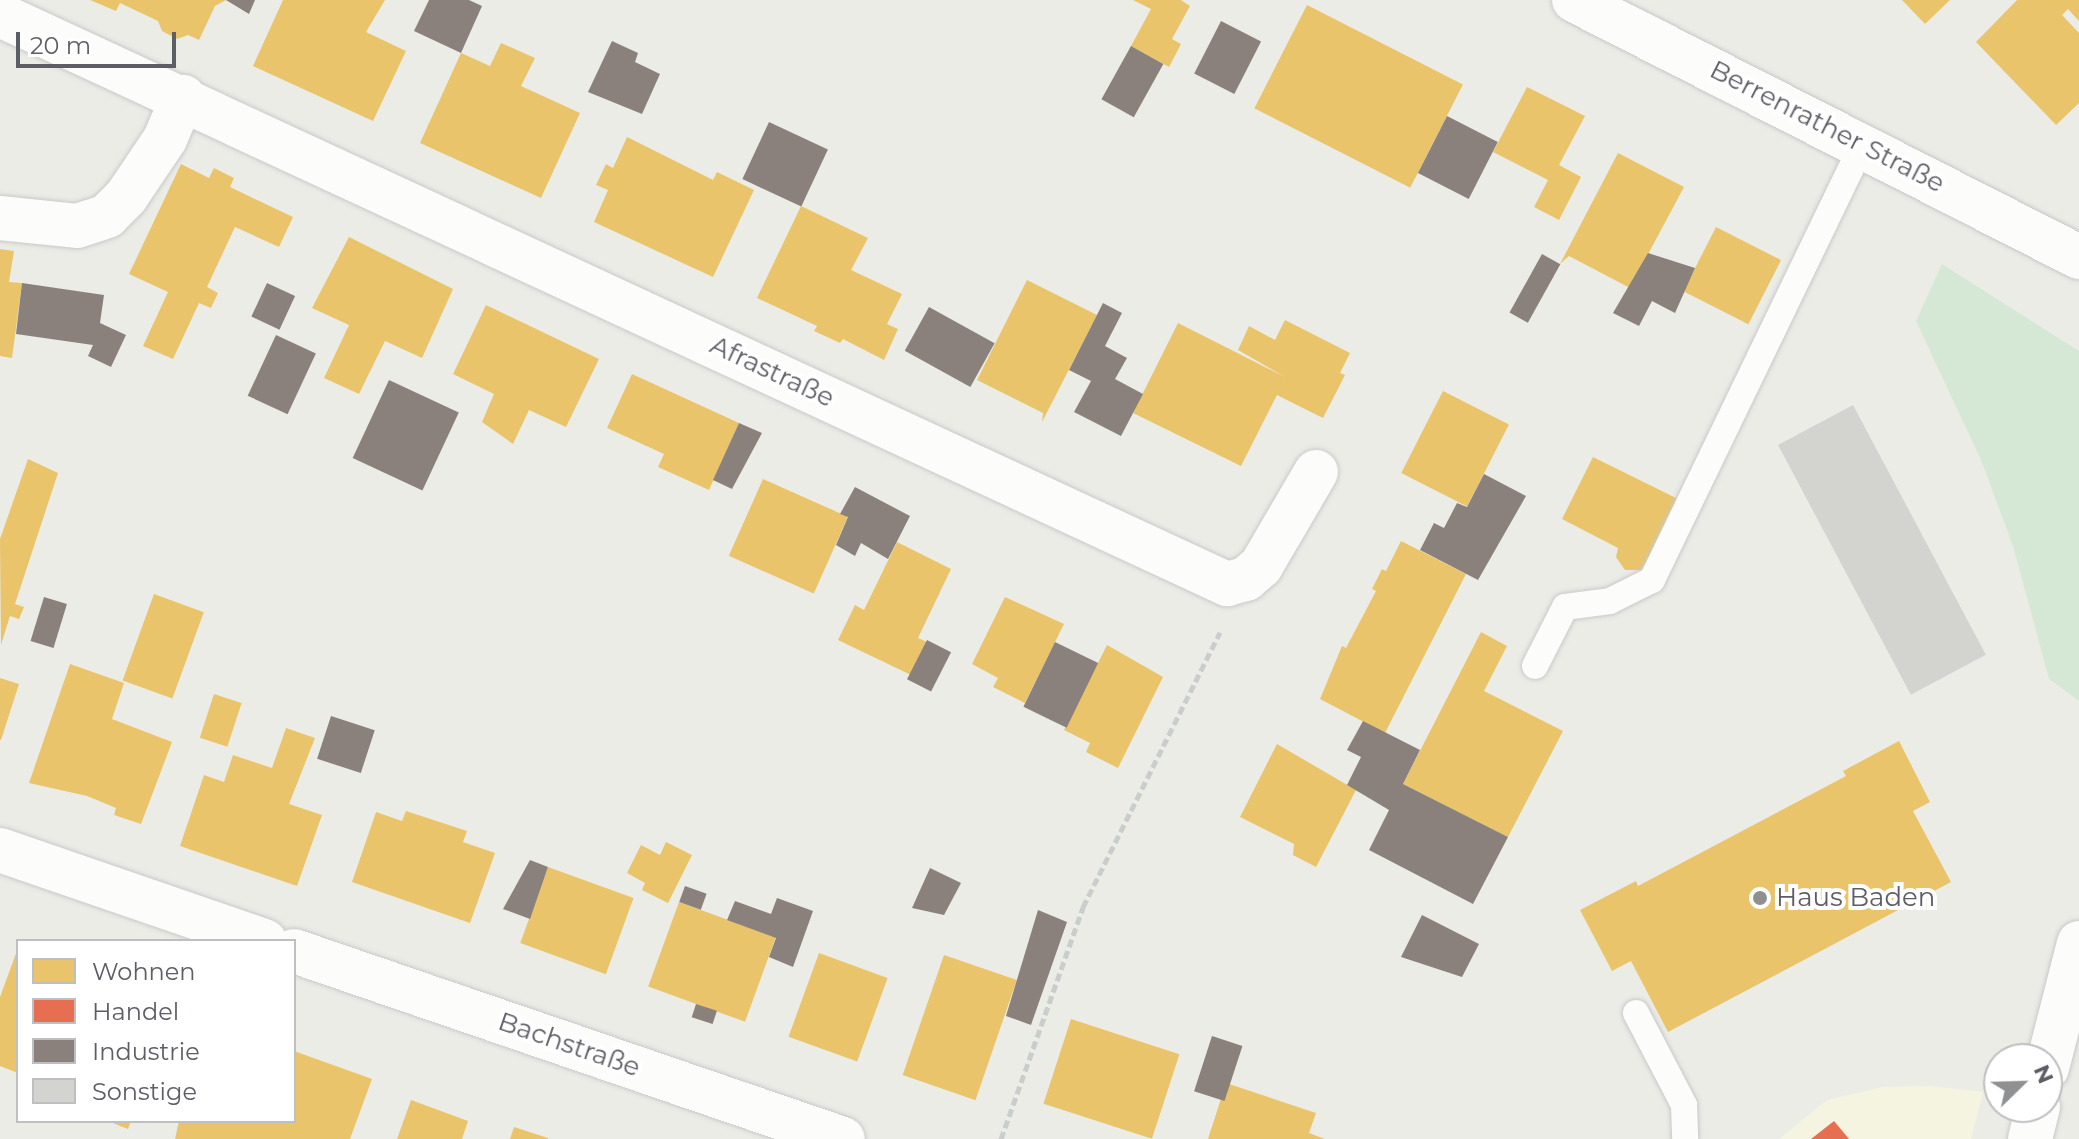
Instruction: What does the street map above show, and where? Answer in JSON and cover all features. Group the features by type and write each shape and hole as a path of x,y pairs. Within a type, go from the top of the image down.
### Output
{"street":[{"name":"Berrenrather Straße","path":"1574,0 2079,257"},
{"name":"Afrastraße","path":"0,15 183,97 1227,584"},
{"path":"0,218 77,226 107,216 126,197 165,139 183,97"},
{"path":"1227,584 1246,579 1261,566 1316,472"},
{"path":"0,850 259,939"},
{"path":"2053,1043 2079,943"},
{"name":"Bachstraße","path":"296,952 843,1139"}],"lane":[{"path":"1535,666 1565,607 1610,601 1652,580 1862,145"},
{"path":"1636,1013 1684,1105 1685,1139"}],"path":[{"path":"1001,1139 1083,907 1219,643 1227,584"}],"shaded area":[{"path":"1942,264 2079,351 2079,701 2049,679 2013,546 1981,460 1916,321"},
{"path":"1930,1086 1983,1092 1971,1139 1779,1139 1827,1100 1883,1087"}],"building: Wohnen":[{"path":"90,0 226,0 215,6 199,40 188,35 177,39 162,31 158,21 120,3 116,11"},
{"path":"283,0 385,0 366,32 406,51 373,121 253,66"},
{"path":"1133,0 1181,0 1190,6 1172,39 1181,44 1169,67 1131,46 1151,9"},
{"path":"1902,0 1950,0 1925,24"},
{"path":"2017,0 2079,0 2079,21 2068,9 2062,15 2079,33 2079,103 2056,125 1976,42"},
{"path":"1307,5 1463,84 1410,188 1254,108"},
{"path":"501,43 535,58 521,86 580,113 541,198 420,143 461,53 490,66"},
{"path":"1527,87 1585,116 1559,165 1581,177 1559,220 1534,207 1548,180 1493,152"},
{"path":"627,137 713,180 717,172 754,190 713,277 594,222 608,190 596,185 606,164 613,168"},
{"path":"1618,153 1684,187 1630,288 1569,256 1560,264"},
{"path":"181,164 209,178 214,168 234,178 230,187 293,217 279,247 235,227 207,287 218,293 211,308 199,303 173,359 143,346 168,292 129,274"},
{"path":"801,206 868,238 851,270 902,294 887,324 898,329 884,360 843,339 840,343 814,331 817,326 757,298"},
{"path":"1716,227 1781,260 1748,324 1683,291"},
{"path":"349,237 453,289 422,358 385,341 359,394 324,378 349,325 312,308"},
{"path":"0,249 14,251 9,282 22,283 12,358 0,356"},
{"path":"1027,280 1097,315 1042,422 1043,413 977,380"},
{"path":"486,305 599,359 566,427 529,410 513,444 482,422 494,394 453,374"},
{"path":"1285,320 1350,353 1340,373 1345,375 1323,418 1277,395 1241,466 1133,413 1178,323 1285,377 1238,350 1249,326 1275,340"},
{"path":"632,374 739,423 709,490 658,467 664,454 607,428"},
{"path":"1443,391 1509,425 1467,507 1401,473"},
{"path":"1593,457 1684,502 1641,570 1625,570 1616,557 1618,548 1562,519"},
{"path":"28,459 58,473 15,604 24,607 19,619 10,616 1,645 0,539"},
{"path":"763,479 848,517 814,594 729,556"},
{"path":"1401,541 1466,574 1385,733 1320,699 1342,646 1346,648 1376,591 1372,589 1382,569 1386,571"},
{"path":"897,542 951,569 918,638 927,642 911,675 838,640 855,605 864,610"},
{"path":"154,594 204,612 172,699 123,680"},
{"path":"1005,597 1064,624 1025,703 993,687 998,678 972,664"},
{"path":"1481,632 1507,646 1484,691 1563,731 1508,837 1403,784"},
{"path":"1107,645 1163,677 1118,768 1086,752 1090,743 1064,730"},
{"path":"70,664 124,683 112,719 172,742 141,824 114,815 116,808 87,796 29,783"},
{"path":"0,678 19,684 1,740 0,740"},
{"path":"214,694 242,703 227,747 200,738"},
{"path":"286,728 315,738 289,804 322,815 297,886 180,846 204,775 224,782 233,755 272,768"},
{"name":"Haus Baden","path":"1899,741 1930,802 1913,811 1951,882 1668,1032 1631,961 1612,971 1580,910 1636,881 1638,886 1846,776 1843,771"},
{"path":"1277,744 1356,790 1316,867 1293,855 1294,844 1240,817"},
{"path":"406,811 467,831 463,842 495,853 470,923 352,882 376,812 402,821"},
{"path":"666,842 692,855 668,903 642,890 645,883 627,873 641,845 660,855"},
{"path":"548,867 634,898 606,974 520,943"},
{"path":"679,902 776,937 745,1022 648,987"},
{"path":"16,953 16,1072 0,1066 0,997"},
{"path":"819,953 888,978 857,1062 789,1037"},
{"path":"944,955 1017,980 975,1100 903,1075"},
{"path":"1071,1019 1179,1054 1152,1139 1043,1104"},
{"path":"296,1052 372,1079 350,1139 175,1139 179,1123 296,1123"},
{"path":"1226,1083 1316,1113 1309,1133 1325,1139 1208,1139"},
{"path":"411,1100 468,1121 462,1139 397,1139"},
{"path":"113,1123 130,1123 128,1129"},
{"path":"514,1127 548,1138 548,1139 510,1139"}],"building: Handel":[{"path":"1834,1121 1849,1139 1811,1139"}],"building: Industrie":[{"path":"226,0 255,0 249,14"},
{"path":"429,0 469,0 482,6 461,53 414,31"},
{"path":"1221,21 1261,41 1234,94 1194,74"},
{"path":"612,41 638,53 635,62 660,74 642,114 588,92"},
{"path":"1131,46 1163,64 1134,117 1101,99"},
{"path":"1447,116 1498,142 1469,199 1418,173"},
{"path":"769,122 828,149 801,207 742,179"},
{"path":"1648,253 1695,268 1675,313 1652,301 1639,326 1613,313"},
{"path":"1542,254 1560,264 1528,323 1510,313"},
{"path":"22,283 104,295 100,323 126,335 111,367 88,356 93,345 16,334"},
{"path":"267,283 295,296 279,330 251,317"},
{"path":"1103,303 1122,313 1105,346 1127,358 1115,379 1143,394 1121,436 1074,412 1091,381 1069,370"},
{"path":"929,307 995,343 970,387 905,351"},
{"path":"276,335 316,354 288,414 248,396"},
{"path":"389,380 459,413 422,490 353,458"},
{"path":"739,423 762,433 732,489 713,480"},
{"path":"1484,474 1526,496 1478,580 1420,550 1434,523 1444,528 1457,503 1467,507"},
{"path":"855,487 910,516 888,559 861,543 855,556 836,545 848,517 840,514"},
{"path":"44,597 67,604 54,648 31,641"},
{"path":"927,640 951,652 931,691 907,679"},
{"path":"1055,642 1098,663 1067,728 1023,707"},
{"path":"331,716 375,730 361,773 317,759"},
{"path":"1363,721 1420,750 1403,784 1508,837 1473,904 1369,850 1389,810 1347,785 1361,757 1347,750"},
{"path":"530,860 548,867 530,919 503,909"},
{"path":"930,868 961,883 944,915 912,908"},
{"path":"685,886 707,894 701,910 679,902"},
{"path":"777,898 813,911 793,967 769,957 776,938 727,920 735,901 771,914"},
{"path":"1038,910 1067,922 1031,1025 1006,1016"},
{"path":"1422,915 1479,944 1462,977 1401,957"},
{"path":"696,1004 717,1011 713,1024 692,1017"},
{"path":"1212,1036 1242,1046 1225,1101 1194,1091"}],"building: Sonstige":[{"path":"1853,405 1986,655 1911,695 1778,445"}],"place":[{"name":"Haus Baden","path":"1760,898"}]}
